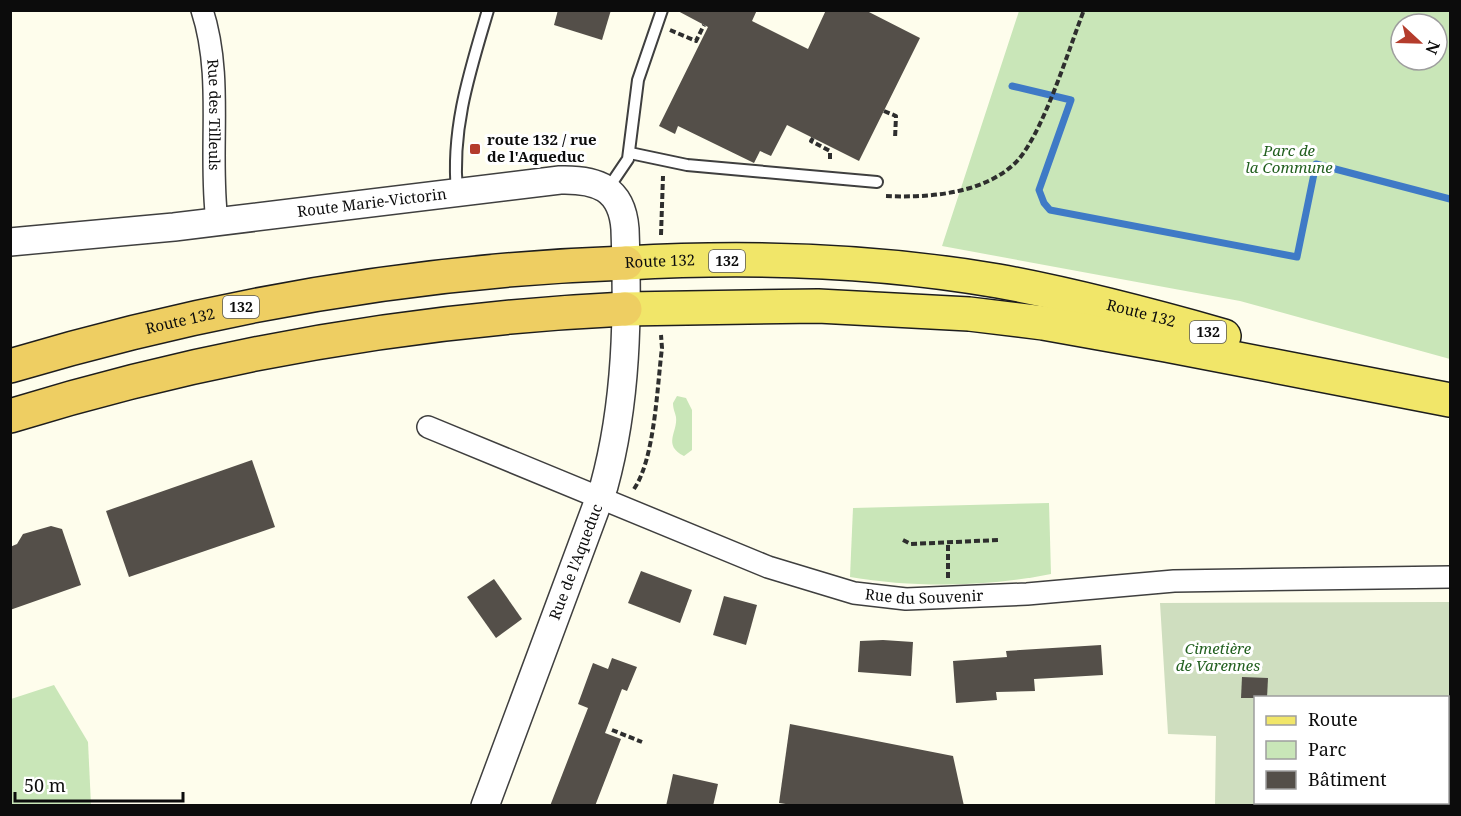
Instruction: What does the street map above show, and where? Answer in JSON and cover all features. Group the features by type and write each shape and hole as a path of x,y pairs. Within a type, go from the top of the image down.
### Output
{"highway":[{"name":"Route 132","path":"10,366 128,333 287,298 477,272 626,263"},
{"name":"Route 132","path":"10,416 162,373 280,347 369,333 508,316 625,309"}],"main road":[{"name":"Route 132","path":"626,263 706,260 829,263 911,269 989,280 1158,317 1450,400"},
{"name":"Route 132","path":"625,309 818,306 969,314 1146,341 1413,391"}],"street":[{"name":"Rue des Tilleuls","path":"202,10 211,49 217,221"},
{"name":"Route Marie-Victorin","path":"10,242 217,221 573,179 592,182 607,190"},
{"path":"607,190 616,199 624,217 625,309"},
{"name":"Rue de l'Aqueduc","path":"485,806 600,497 612,456 626,355 625,309"},
{"name":"Rue du Souvenir","path":"428,427 786,573 854,593 889,599 1027,594 1174,581 1450,578"}],"lane":[{"path":"457,193 454,161 458,119 488,10"},
{"path":"607,190 626,165 630,153 638,80 662,10"},
{"path":"630,153 687,165 877,182"}],"path":[{"path":"881,196 908,197 948,193 994,178 1012,166 1026,150 1037,130 1084,10"},
{"path":"680,33 696,41 705,25"},
{"path":"884,111 896,116 895,139"},
{"path":"813,138 811,141 830,151 829,155"},
{"path":"657,176 675,178"},
{"path":"662,223 663,177"},
{"path":"634,490 641,478 649,447 661,340"},
{"path":"903,540 911,544 998,540"},
{"path":"948,543 948,584"},
{"path":"612,730 642,742"}],"green space":[{"name":"Parc de la Commune","path":"1019,11 1450,11 1450,359 1240,301 942,246"},
{"path":"677,396 686,398 692,410 692,450 684,456 677,452 672,443 676,423 673,403"},
{"path":"1049,503 1051,574 976,584 900,583 850,577 853,508"},
{"name":"Cimetière de Varennes","path":"1450,602 1450,805 1215,805 1216,736 1168,734 1160,603"},
{"path":"54,685 88,742 91,805 11,805 11,699"}],"building":[{"path":"558,10 611,10 602,40 554,25"},
{"path":"676,10 757,10 752,21 808,49 826,10 865,10 920,38 859,161 787,125 771,156 760,151 754,163 678,126 675,134 659,126 708,27"},
{"path":"252,460 275,527 129,577 106,511"},
{"path":"51,526 62,529 81,585 10,610 10,547 17,544 23,534"},
{"path":"641,571 692,590 680,623 628,603"},
{"path":"494,579 522,619 496,638 467,597"},
{"path":"724,596 757,605 746,645 713,635"},
{"path":"860,641 913,642 911,676 858,672"},
{"path":"1101,645 1103,675 1034,679 1035,691 996,692 997,700 956,703 953,661 1007,657 1006,651"},
{"path":"612,658 637,667 627,691 622,689 605,733 621,739 595,806 550,806 588,708 578,704 593,663 608,669"},
{"path":"1242,677 1268,678 1267,696 1241,698"},
{"path":"790,724 953,756 964,806 799,806 779,803"},
{"path":"673,774 718,784 713,806 666,806"}],"waterway":[{"path":"1012,86 1071,100 1039,190 1044,203 1050,210 1297,257 1316,164 1450,199"}],"place":[{"name":"route 132 / rue de l'Aqueduc","path":"475,149"}]}
